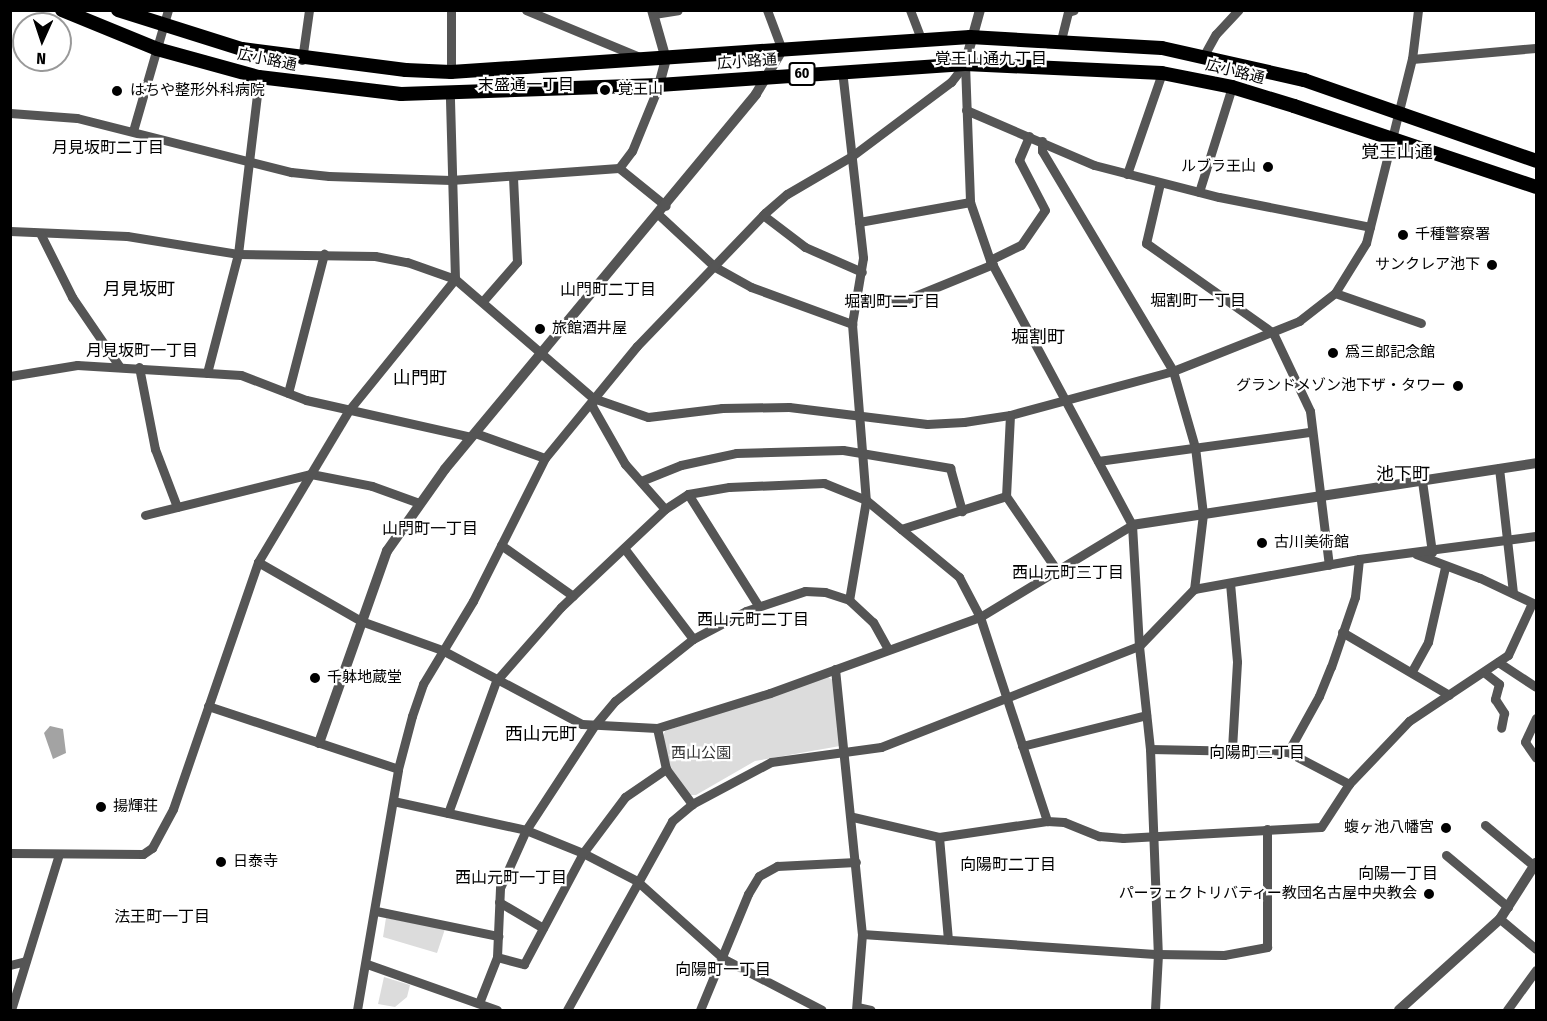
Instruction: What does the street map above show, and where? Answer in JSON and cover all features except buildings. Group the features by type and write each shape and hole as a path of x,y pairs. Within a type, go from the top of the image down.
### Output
{"main road":[{"name":"広小路通","path":"62,10 157,49 259,77 367,92 450,95 658,85 842,70 965,64 1162,73 1232,87 1536,187"},
{"name":"広小路通","path":"118,10 165,27 242,49 302,60 451,72 970,37 1061,40 1162,48 1304,80 1536,160"}],"street":[{"path":"133,131 165,27 168,10"},
{"path":"302,60 309,10"},
{"path":"451,10 451,72"},
{"path":"526,10 647,60"},
{"path":"10,113 77,118 310,174 451,180 513,178 619,168 632,151 666,58 653,12 678,10"},
{"path":"319,743 387,551 419,503 473,435 663,211 765,78 782,50 767,10"},
{"path":"910,10 922,41"},
{"path":"980,10 970,37 965,64 970,202 991,262 1132,525 1139,646 1150,749 1158,954 1155,1011"},
{"path":"1061,40 1068,12 1074,10"},
{"path":"1203,57 1216,34 1238,10"},
{"path":"10,231 127,236 238,254 324,254 407,262 455,279 543,352 593,398 648,417 722,408 789,407 927,424 1010,415 1173,371 1274,333 1299,321 1335,294 1355,264 1370,227 1412,59 1418,10"},
{"path":"1412,59 1536,48"},
{"path":"357,1011 376,911 398,769 423,684 473,602 545,458 593,398 763,215 787,194 852,156 951,82 965,64"},
{"path":"842,70 859,222 862,272 852,324 866,500 849,600"},
{"path":"1127,174 1162,73"},
{"path":"207,373 238,254 259,77"},
{"path":"1199,192 1232,87"},
{"path":"10,853 143,854 152,848 173,809 258,562 349,410 455,279 450,95"},
{"path":"966,110 1094,165 1199,192 1370,227"},
{"path":"859,296 888,303 905,300 991,262 1021,245 1045,210 1019,160 1029,136"},
{"path":"1042,141 1042,151 1173,371 1195,447 1203,514 1194,589"},
{"path":"619,168 715,267 751,287 852,324"},
{"path":"483,301 518,262 513,178"},
{"path":"1160,183 1146,243 1274,333 1310,411 1318,497 1329,565"},
{"path":"859,222 970,202"},
{"path":"763,215 784,235 805,247 862,272"},
{"path":"40,233 72,297 119,366"},
{"path":"288,393 324,254"},
{"path":"1335,294 1421,323"},
{"path":"10,376 77,365 241,375 288,393 349,410 473,435 545,458"},
{"path":"139,368 155,449 177,507"},
{"path":"593,398 592,406 625,464 665,509"},
{"path":"1010,415 1006,496 1058,572"},
{"path":"1098,460 1311,432"},
{"path":"640,481 681,465 736,453 843,450 950,468 962,511"},
{"path":"258,562 361,621 442,650 496,681 582,724 657,728 835,669 980,616 1058,572 1132,525 1536,463"},
{"path":"1499,468 1509,540 1513,593"},
{"path":"145,515 311,474 372,486 419,503"},
{"path":"1422,481 1432,552"},
{"path":"448,813 496,681 573,596 665,509 688,495 729,487 824,483 866,500 959,577 980,616 1047,820"},
{"path":"688,495 759,605"},
{"path":"901,530 1006,496"},
{"path":"567,1011 663,833 692,804 771,762 881,747 1006,700 1139,646 1194,589 1359,559 1432,552 1536,536"},
{"path":"501,545 573,596"},
{"path":"624,548 693,639"},
{"path":"853,817 939,837 1047,820 1064,822 1099,836 1154,836 1322,827 1349,784 1409,721 1485,673 1508,655 1518,640 1534,604 1513,593 1416,554"},
{"path":"1288,752 1319,696 1354,597 1359,559"},
{"path":"1413,671 1428,642 1446,567"},
{"path":"1230,583 1237,662 1232,749"},
{"path":"479,1003 497,957 500,888 526,830 594,726 615,701 693,639 759,605 805,591 825,592 849,600 873,622 888,649"},
{"path":"1342,632 1413,671 1449,695"},
{"path":"1498,662 1536,687"},
{"path":"835,669 853,817 862,934 856,1009 871,1011"},
{"path":"1485,673 1499,684 1495,699 1504,713 1501,728"},
{"path":"208,706 398,769"},
{"path":"1022,746 1146,715"},
{"path":"1536,718 1525,742 1536,758"},
{"path":"657,728 666,769 692,804"},
{"path":"1150,749 1288,752 1349,784"},
{"path":"497,957 524,964 583,853 625,797 666,769"},
{"path":"393,801 526,830 583,853 637,880 724,959 822,1011"},
{"path":"1399,1011 1500,920 1535,865 1485,825"},
{"path":"862,934 1158,954 1224,955 1267,947 1267,829"},
{"path":"939,837 948,940"},
{"path":"11,1011 59,854"},
{"path":"1446,855 1508,907"},
{"path":"700,1011 724,959 748,894 764,872 777,866 856,862"},
{"path":"499,902 543,928"},
{"path":"376,911 498,936"},
{"path":"1500,920 1536,949"},
{"path":"10,965 26,961"},
{"path":"367,964 497,1011"},
{"path":"1507,1011 1536,969"}],"green space":[{"name":"西山公園","path":"828,677 833,680 840,746 755,761 696,795 689,795 670,768 663,736 665,731"},
{"path":"386,918 445,929 437,953 383,937"},
{"path":"384,977 410,985 407,997 395,1007 378,1004"}],"shaded area":[{"path":"50,726 63,729 66,753 53,759 44,733"}],"place":[{"name":"覚王山","path":"605,90"},
{"name":"はちや整形外科病院","path":"117,91"},
{"name":"ルブラ王山","path":"1268,167"},
{"name":"千種警察署","path":"1403,235"},
{"name":"サンクレア池下","path":"1492,265"},
{"name":"旅館酒井屋","path":"540,329"},
{"name":"爲三郎記念館","path":"1333,353"},
{"name":"グランドメゾン池下ザ・タワー","path":"1458,386"},
{"name":"古川美術館","path":"1262,543"},
{"name":"千躰地蔵堂","path":"315,678"},
{"name":"揚輝荘","path":"101,807"},
{"name":"蝮ヶ池八幡宮","path":"1446,828"},
{"name":"日泰寺","path":"221,862"},
{"name":"パーフェクトリバティー教団名古屋中央教会","path":"1429,894"}],"district":[{"name":"覚王山通九丁目","path":"991,59"},
{"name":"末盛通一丁目","path":"526,85"},
{"name":"月見坂町二丁目","path":"108,148"},
{"name":"覚王山通","path":"1397,152"},
{"name":"月見坂町","path":"139,289"},
{"name":"山門町二丁目","path":"608,290"},
{"name":"堀割町一丁目","path":"1198,301"},
{"name":"堀割町二丁目","path":"892,302"},
{"name":"堀割町","path":"1038,337"},
{"name":"月見坂町一丁目","path":"142,351"},
{"name":"山門町","path":"420,378"},
{"name":"池下町","path":"1403,474"},
{"name":"山門町一丁目","path":"430,529"},
{"name":"西山元町三丁目","path":"1068,573"},
{"name":"西山元町二丁目","path":"753,620"},
{"name":"西山元町","path":"541,734"},
{"name":"向陽町三丁目","path":"1257,753"},
{"name":"向陽町二丁目","path":"1008,865"},
{"name":"向陽一丁目","path":"1398,874"},
{"name":"西山元町一丁目","path":"511,878"},
{"name":"法王町一丁目","path":"162,917"},
{"name":"向陽町一丁目","path":"723,970"}]}
